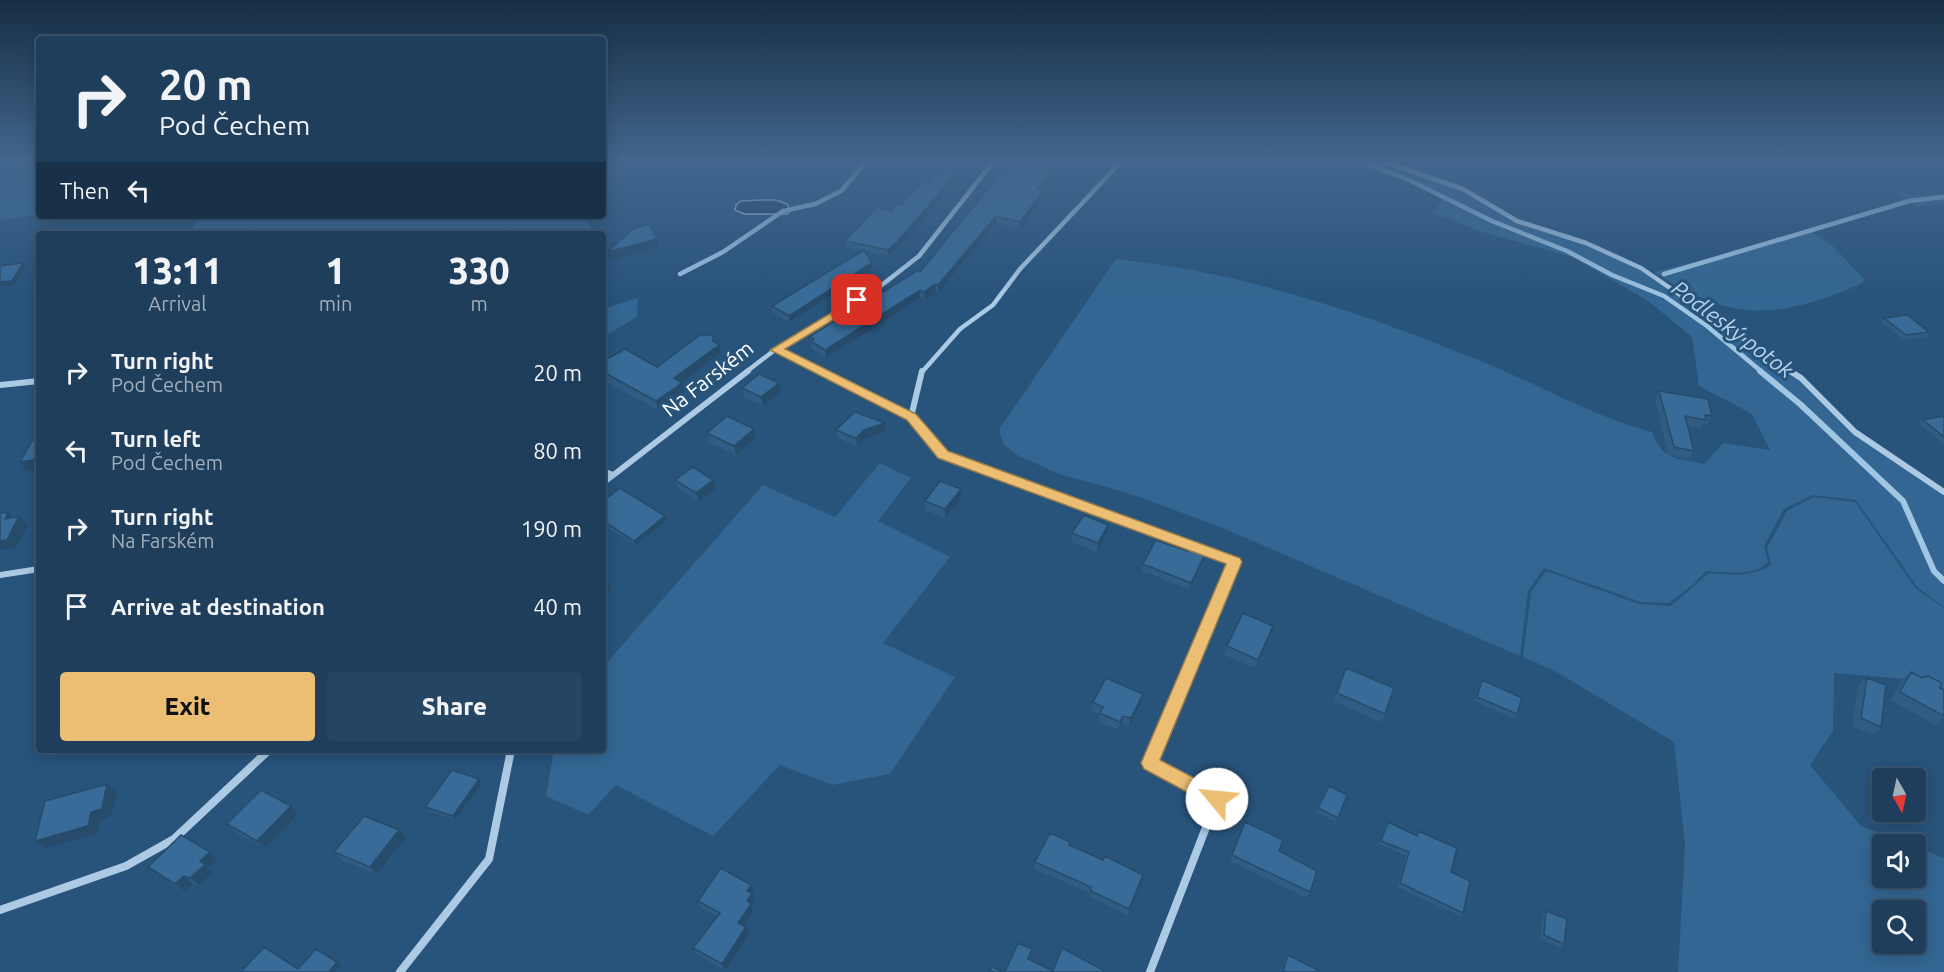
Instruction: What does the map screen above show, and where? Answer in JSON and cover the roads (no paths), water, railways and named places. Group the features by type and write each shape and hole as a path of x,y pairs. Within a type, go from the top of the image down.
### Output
{"street":[{"name":"Na Farském","path":"606,481 776,350 878,288 919,256 957,207"},
{"path":"911,417 922,371 960,329 993,305 1020,269 1078,207"},
{"path":"1494,207 1517,221 1586,243 1641,268 1801,378 1855,432 1944,492"},
{"path":"776,350 911,417 943,454 1235,562 1150,763 1217,799 1150,972"},
{"path":"0,385 36,381"},
{"path":"606,472 613,475"},
{"path":"0,575 36,569"},
{"path":"0,910 126,866 174,838 266,753"},
{"path":"400,972 489,859 510,753"}],"waterway":[{"path":"680,274 723,252 783,211 800,207"},
{"name":"Podleský potok","path":"1464,207 1567,251 1612,275 1664,296 1707,326 1762,372"},
{"path":"1664,274 1888,207"},
{"name":"Podleský potok","path":"1760,371 1800,404 1903,501 1934,571 1944,581"}]}
